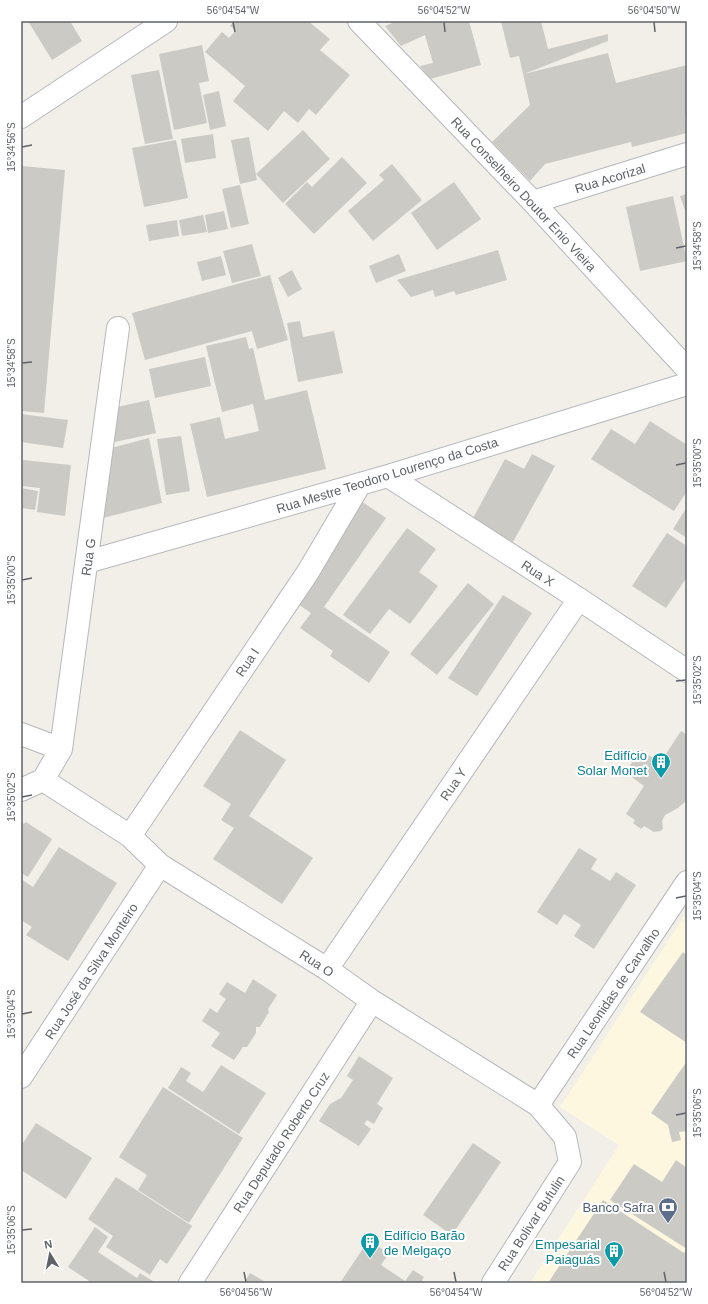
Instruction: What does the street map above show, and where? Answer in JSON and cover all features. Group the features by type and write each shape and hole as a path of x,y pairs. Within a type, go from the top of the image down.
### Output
{"street":[{"path":"21,117 166,21"},
{"name":"Rua Conselheiro Doutor Enio Vieira","path":"359,21 533,202 687,368"},
{"path":"21,98 57,92"},
{"name":"Rua Acorizal","path":"533,202 687,154"},
{"name":"Rua G","path":"43,780 60,749 87,562 118,328"},
{"name":"Rua Mestre Teodoro Lourenço da Costa","path":"87,562 388,476 687,384"},
{"name":"Rua X","path":"388,476 579,599 687,671"},
{"name":"Rua I","path":"130,836 308,572 360,484"},
{"name":"Rua Y","path":"327,969 579,599"},
{"path":"21,734 60,749"},
{"path":"21,790 43,780"},
{"name":"Rua O","path":"43,780 130,836 160,864 327,969 372,1001 538,1105 565,1137 570,1162"},
{"name":"Rua José da Silva Monteiro","path":"21,1078 160,864"},
{"name":"Rua Leonidas de Carvalho","path":"538,1105 687,882"},
{"name":"Rua Deputado Roberto Cruz","path":"190,1283 372,1001"},
{"name":"Rua Bolivar Bufulin","path":"493,1283 570,1162"}],"shaded area":[{"path":"687,912 687,1283 530,1283 619,1145 560,1107"}],"building":[{"path":"28,21 70,21 82,41 52,60"},
{"path":"234,21 308,21 330,39 320,50 350,75 316,115 309,109 298,123 284,111 268,131 233,101 245,86 205,52 222,32 229,38 236,30 230,26"},
{"path":"391,21 469,21 481,65 430,79 420,66 433,63 425,35 401,46 385,26 392,23"},
{"path":"501,21 541,21 548,49 608,34 608,41 524,74 608,53 616,83 687,65 687,116 685,116 687,133 632,147 631,142 545,164 530,181 492,142 530,105 519,56 510,58"},
{"path":"202,45 209,81 199,83 207,123 174,130 159,54"},
{"path":"159,70 173,139 145,144 131,75"},
{"path":"219,91 226,126 210,130 203,95"},
{"path":"303,130 330,159 283,203 256,174"},
{"path":"213,134 216,158 185,163 181,139"},
{"path":"249,137 257,180 240,184 231,140"},
{"path":"176,140 188,198 144,207 132,148"},
{"path":"342,157 367,183 314,234 285,204 307,182 312,187"},
{"path":"392,164 422,200 373,241 348,211 384,180 379,175"},
{"path":"22,166 65,170 44,413 21,411"},
{"path":"454,182 481,219 437,250 411,213"},
{"path":"240,185 249,224 231,228 222,189"},
{"path":"687,194 687,216 680,196"},
{"path":"673,196 687,261 640,271 626,207"},
{"path":"224,211 228,229 208,233 205,215"},
{"path":"203,215 207,232 182,236 179,220"},
{"path":"177,220 179,236 149,241 146,225"},
{"path":"252,244 261,276 232,283 223,251"},
{"path":"498,250 507,280 456,295 454,291 435,297 433,290 411,297 397,280"},
{"path":"399,254 406,271 376,283 369,266"},
{"path":"221,256 226,275 202,281 197,262"},
{"path":"292,270 302,289 288,297 278,278"},
{"path":"270,275 288,340 257,349 252,331 145,360 132,313"},
{"path":"300,321 303,337 334,331 343,373 298,382 287,323"},
{"path":"246,337 249,349 253,348 265,400 307,390 326,469 207,497 190,424 220,417 225,439 259,431 253,404 222,412 206,346"},
{"path":"205,357 211,386 155,398 149,369"},
{"path":"149,400 156,433 115,442 108,409"},
{"path":"21,414 68,420 63,448 21,442"},
{"path":"650,421 687,445 687,491 674,511 591,459 611,429 635,444"},
{"path":"181,436 190,491 166,495 157,439"},
{"path":"149,438 162,503 103,518 111,448"},
{"path":"532,454 555,466 513,542 472,520 505,459 524,469"},
{"path":"23,460 71,465 65,516 37,512 40,488 21,486"},
{"path":"21,488 38,491 35,510 21,508"},
{"path":"361,501 386,518 324,607 390,652 369,683 330,656 333,651 300,628 311,613 292,600"},
{"path":"687,507 687,538 673,529"},
{"path":"407,528 436,549 419,572 438,586 410,624 389,609 370,634 343,615"},
{"path":"667,533 687,546 687,577 666,608 632,586"},
{"path":"468,583 494,604 437,675 410,654"},
{"path":"503,595 532,613 477,696 448,678"},
{"path":"240,730 286,760 249,816 313,858 282,904 213,859 234,828 221,820 231,804 203,786"},
{"name":"Edifício Solar Monet","path":"681,731 687,735 687,800 678,808 665,815 662,821 663,828 661,831 654,832 644,826 641,829 633,823 635,820 626,814 644,786 625,772 641,750 660,763"},
{"path":"26,822 52,839 28,877 21,873 21,825"},
{"path":"59,847 117,883 68,961 26,935 32,927 21,920 21,879 33,887"},
{"path":"579,848 597,859 591,869 610,881 616,872 636,885 594,949 574,936 581,925 564,914 557,925 537,912"},
{"path":"683,952 687,956 687,1043 640,1012"},
{"path":"253,979 277,995 268,1009 269,1012 260,1027 256,1027 256,1033 247,1047 243,1047 234,1060 211,1046 220,1033 202,1021 210,1008 217,1013 226,999 219,994 227,982 245,993"},
{"path":"359,1056 393,1078 377,1104 383,1108 374,1124 367,1120 364,1124 371,1129 359,1146 319,1121 330,1104 341,1098 353,1080 347,1076"},
{"path":"687,1061 687,1131 679,1132 681,1140 672,1142 668,1125 651,1113"},
{"path":"221,1065 266,1093 239,1134 168,1088 181,1067 191,1073 186,1081 203,1092"},
{"path":"163,1087 243,1138 189,1223 138,1190 147,1175 119,1157"},
{"path":"36,1123 92,1158 66,1199 21,1170 21,1146"},
{"path":"473,1143 501,1162 452,1235 423,1215"},
{"name":"Banco Safra","path":"676,1160 687,1168 687,1249 610,1200 634,1164 662,1182"},
{"path":"116,1177 192,1226 167,1264 160,1259 150,1275 106,1247 113,1236 88,1219"},
{"path":"603,1200 684,1253 687,1249 686,1283 548,1283"},
{"path":"95,1227 108,1237 98,1252 137,1278 140,1273 156,1283 92,1283 68,1267"},
{"name":"Edifício Barão de Melgaço","path":"366,1244 377,1250 379,1247 389,1253 381,1265 405,1281 413,1270 424,1277 422,1280 425,1283 340,1283"},
{"path":"250,1273 267,1283 244,1283"}],"place":[{"name":"Edifício Solar Monet","path":"661,779"},
{"name":"Banco Safra","path":"668,1224"},
{"name":"Edifício Barão de Melgaço","path":"370,1259"},
{"name":"Empesarial Paiaguás","path":"614,1268"}]}
